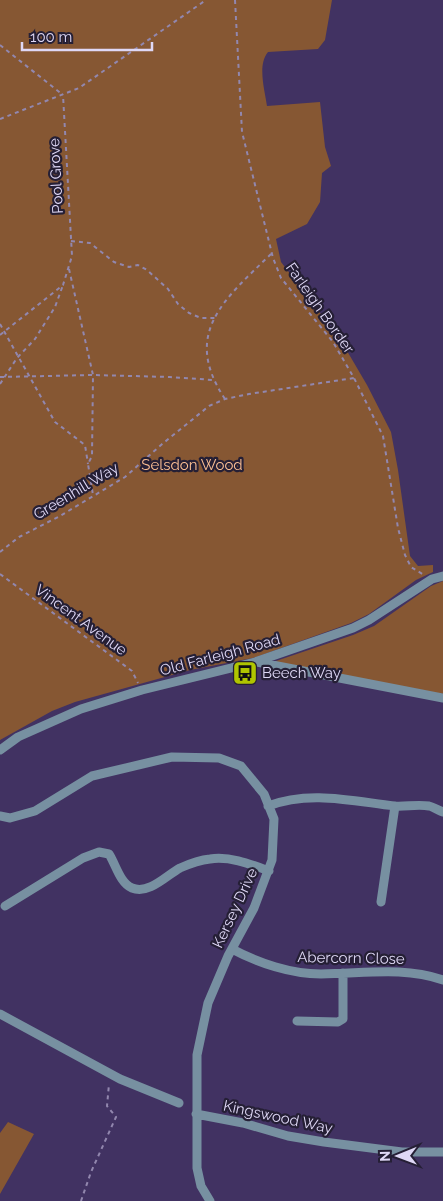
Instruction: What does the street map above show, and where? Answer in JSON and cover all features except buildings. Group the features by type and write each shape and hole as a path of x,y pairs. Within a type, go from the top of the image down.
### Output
{"street":[{"name":"Old Farleigh Road","path":"0,750 18,737 81,709 142,690 255,662 352,628 369,620 432,579 443,576"},
{"path":"255,662 443,698"},
{"name":"Kersey Drive","path":"0,816 10,818 35,811 92,776 172,757 219,758 241,766 264,794 274,819 272,860 254,908 232,949 208,1003 197,1055 197,1168 201,1186 210,1201"},
{"path":"268,806 280,801 327,797 395,806 430,806 443,812"},
{"path":"381,902 395,806"},
{"path":"5,906 83,858 99,852 109,854 122,880 132,888 137,889 148,887 179,868 211,859 238,860 269,871"},
{"name":"Abercorn Close","path":"232,949 246,956 291,970 319,974 403,972 443,980"},
{"path":"297,1021 338,1022 343,1019 343,973"},
{"path":"0,1014 110,1073 179,1102"},
{"name":"Kingswood Way","path":"196,1114 306,1139 402,1152 443,1152"}],"path":[{"path":"0,119 79,88 206,0"},
{"name":"Farleigh Border","path":"235,0 242,132 271,254 281,278 333,342 354,378 383,436 398,528 405,555 411,567 432,579"},
{"path":"0,45 63,95"},
{"name":"Pool Grove","path":"63,95 72,256 69,266"},
{"path":"71,241 90,243 114,262 129,267 138,265 147,270 168,289 178,304 189,313 201,318 215,318"},
{"path":"225,399 213,380 206,349 209,329 228,297 271,254"},
{"path":"0,384 55,307 69,266"},
{"path":"69,266 93,375 92,456 88,464"},
{"path":"0,334 63,285"},
{"path":"0,324 17,358 55,422 85,445 93,496"},
{"path":"0,377 93,375 213,380"},
{"name":"Greenhill Way","path":"0,552 19,537 125,476 209,406 225,399 249,394 354,378"},
{"name":"Vincent Avenue","path":"0,574 132,671 142,690"},
{"path":"81,1201 91,1172 116,1118 107,1106 110,1073"}],"green space":[{"name":"Selsdon Wood","path":"0,0 332,0 325,40 318,49 268,52 263,64 262,71 267,106 320,102 325,147 331,166 322,173 320,202 307,224 276,239 281,262 340,339 367,385 391,432 410,556 418,566 433,565 433,572 416,580 369,614 351,623 253,658 190,670 75,702 52,711 0,740"},
{"path":"443,581 443,694 273,662 374,626 431,586"},
{"path":"8,1122 34,1134 0,1194 0,1133"}],"place":[{"name":"Beech Way","path":"245,673"}]}
